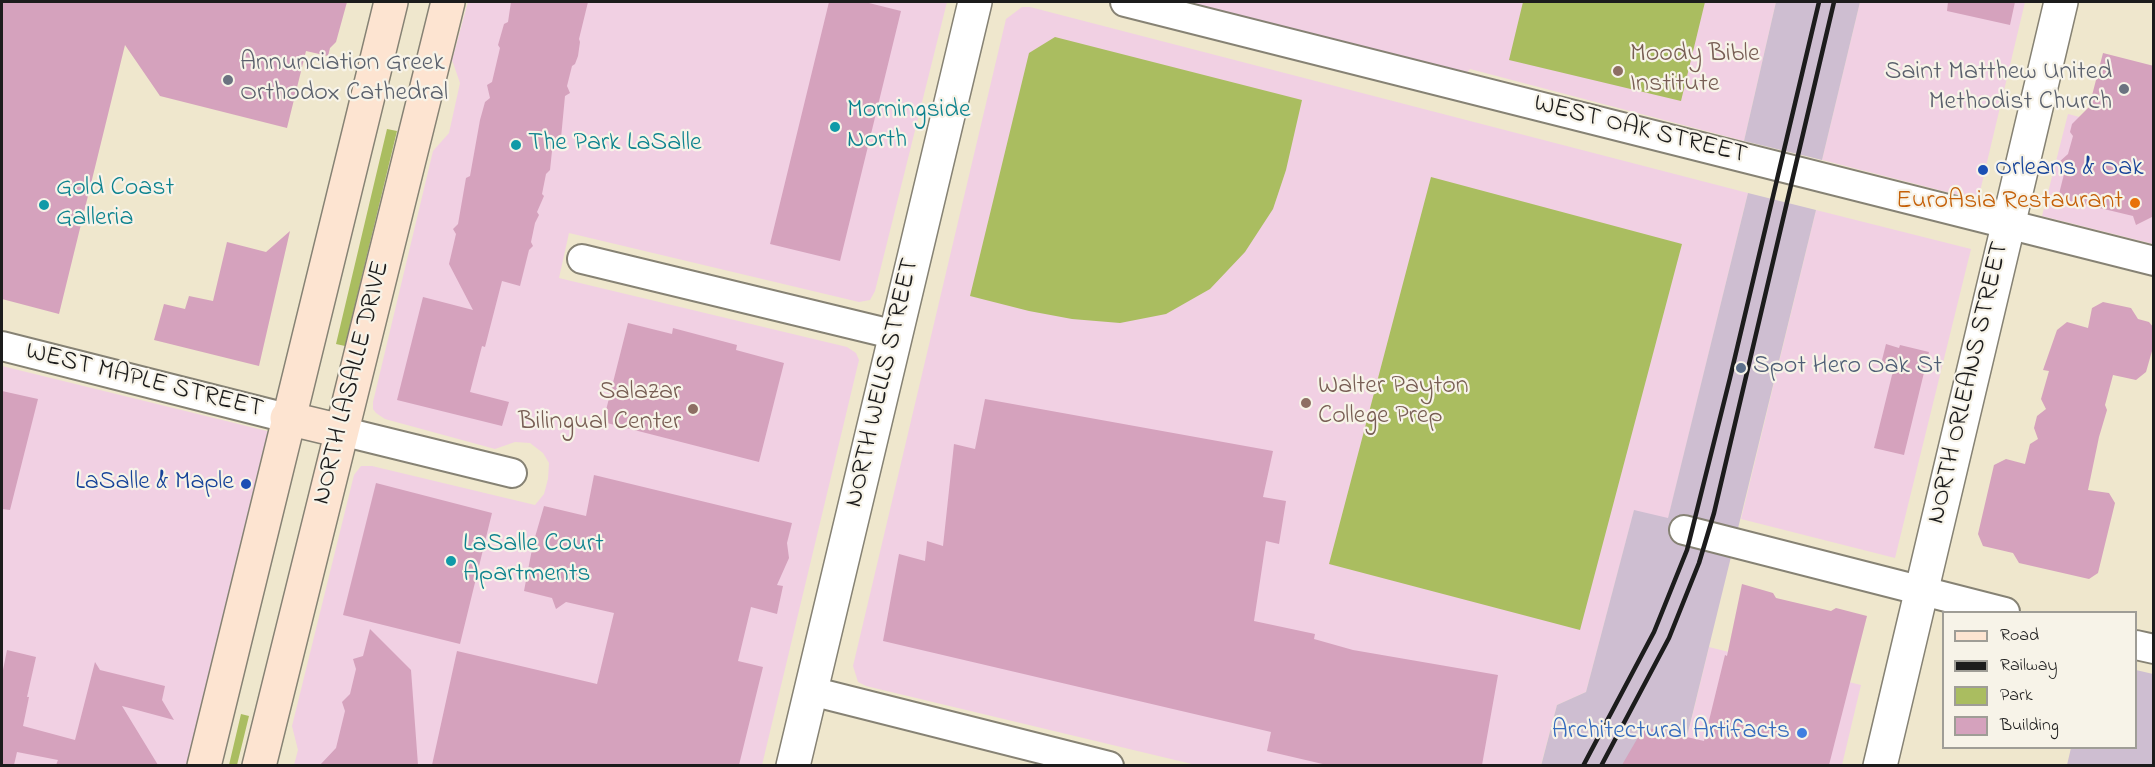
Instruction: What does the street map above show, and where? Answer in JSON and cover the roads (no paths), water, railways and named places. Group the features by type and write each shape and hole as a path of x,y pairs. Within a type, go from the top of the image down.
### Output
{"main road":[{"path":"204,765 287,418 391,2"},
{"name":"NORTH LASALLE DRIVE","path":"259,765 448,2"},
{"path":"287,418 342,431"}],"street":[{"name":"NORTH WELLS STREET","path":"793,765 975,2"},
{"name":"WEST OAK STREET","path":"1125,2 2154,261"},
{"name":"NORTH ORLEANS STREET","path":"1880,765 2061,2"},
{"path":"582,259 896,335"},
{"name":"WEST MAPLE STREET","path":"2,346 287,418"},
{"path":"342,431 512,473"},
{"path":"1684,530 2001,611"},
{"path":"2137,645 2154,650"},
{"path":"811,691 1109,765"}],"railway":[{"path":"1583,766 1654,632 1687,550 1819,2"},
{"path":"1601,766 1669,638 1699,563 1714,513 1834,2"}],"place":[{"name":"Moody Bible Institute","path":"1618,71"},
{"name":"Annunciation Greek Orthodox Cathedral","path":"228,80"},
{"name":"Saint Matthew United Methodist Church","path":"2124,89"},
{"name":"Morningside North","path":"835,127"},
{"name":"The Park LaSalle","path":"516,145"},
{"name":"Orleans & Oak","path":"1983,170"},
{"name":"EuroAsia Restaurant","path":"2135,203"},
{"name":"Gold Coast Galleria","path":"44,205"},
{"name":"Spot Hero Oak St","path":"1741,368"},
{"name":"Walter Payton College Prep","path":"1306,403"},
{"name":"Salazar Bilingual Center","path":"693,409"},
{"name":"LaSalle & Maple","path":"246,484"},
{"name":"LaSalle Court Apartments","path":"451,561"},
{"name":"Architectural Artifacts","path":"1802,733"}]}
